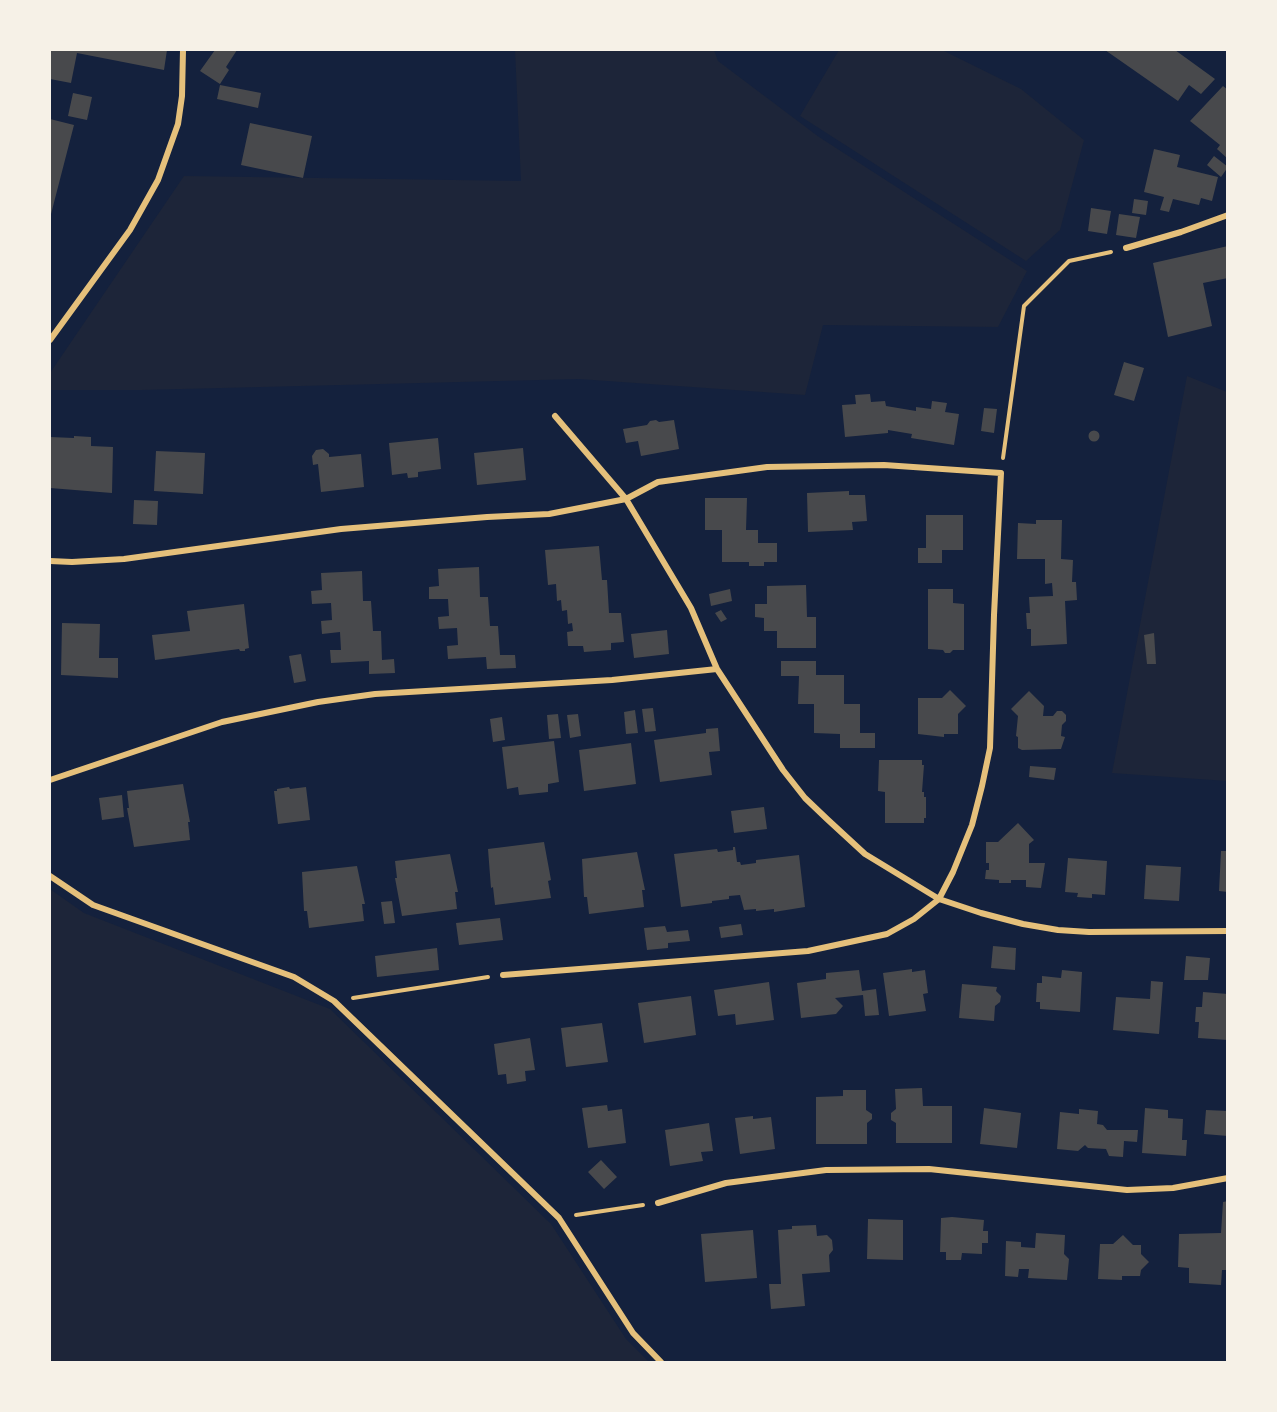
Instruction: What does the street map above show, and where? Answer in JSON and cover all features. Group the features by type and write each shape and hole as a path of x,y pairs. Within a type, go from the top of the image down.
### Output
{"street":[{"path":"50,340 130,230 158,180 178,124 182,96 183,50"},
{"path":"1126,248 1181,232 1227,215"},
{"path":"555,416 626,499 691,608 717,669 783,770 805,798 844,837 865,854 939,899 981,913 1058,930 1089,932 1227,931"},
{"path":"50,561 124,559 341,529 465,518 549,514 626,499 658,482 767,467 884,465 1001,473 990,748 972,825 939,899 914,919 887,934 808,951 503,975"},
{"path":"50,780 222,722 318,702 375,694 612,680 717,669"},
{"path":"50,876 93,905 294,977 334,1001 559,1218 633,1333 661,1362"},
{"path":"658,1203 726,1183 826,1170 929,1169 1127,1190 1173,1188 1227,1178"}],"path":[{"path":"1001,473 1024,306 1069,261 1126,248"},
{"path":"334,1001 503,975"},
{"path":"559,1218 658,1203"}],"shaded area":[{"path":"515,50 714,50 718,61 819,137 1027,271 998,327 823,325 805,395 579,379 142,390 50,390 50,373 184,176 521,181"},
{"path":"839,50 942,50 1021,89 1084,140 1060,230 1026,261 800,116"},
{"path":"1187,376 1227,392 1227,781 1112,773"},
{"path":"50,889 84,913 330,1009 551,1224 626,1339 649,1362 50,1362"}],"building":[{"path":"50,50 167,50 164,70 77,53 71,83 50,79"},
{"path":"215,50 237,50 226,67 229,70 220,84 200,71"},
{"path":"1105,50 1175,50 1215,79 1201,94 1189,85 1178,101"},
{"path":"220,85 261,93 258,108 217,99"},
{"path":"1223,86 1228,90 1228,159 1217,149 1220,145 1190,121"},
{"path":"73,93 92,97 87,120 68,116"},
{"path":"50,119 74,125 50,218"},
{"path":"250,123 312,136 303,178 241,165"},
{"path":"1154,149 1180,155 1177,167 1218,177 1212,201 1201,198 1199,205 1173,199 1169,212 1160,210 1164,197 1144,192"},
{"path":"1214,156 1228,167 1221,177 1207,165"},
{"path":"1134,199 1148,201 1146,215 1132,213"},
{"path":"1091,208 1111,211 1107,234 1088,231"},
{"path":"1119,214 1140,217 1136,238 1116,235"},
{"path":"1228,246 1228,278 1203,283 1212,326 1168,337 1153,263"},
{"path":"1124,362 1144,368 1134,401 1114,395"},
{"path":"870,394 871,402 885,401 886,406 916,411 916,407 931,409 932,401 947,403 945,412 959,414 954,445 911,438 912,434 888,430 888,433 845,437 842,405 856,404 855,395"},
{"path":"984,408 997,409 994,433 981,431"},
{"path":"674,420 679,449 641,456 638,441 626,443 623,429 647,425 650,421 659,422"},
{"path":"1094,431 1098,432 1098,440 1094,441 1090,440 1089,436 1090,432"},
{"path":"74,436 91,437 91,446 113,447 112,493 50,488 50,437 74,438"},
{"path":"438,438 441,469 418,472 418,477 408,478 407,473 392,475 389,443"},
{"path":"523,448 526,480 477,485 474,453"},
{"path":"323,449 329,457 361,454 364,487 321,492 318,464 313,465 312,456 316,450"},
{"path":"156,451 205,453 203,494 154,491"},
{"path":"849,491 849,495 865,495 867,521 852,522 853,530 808,532 807,493"},
{"path":"705,498 747,498 746,530 758,530 758,543 777,543 777,562 764,562 764,566 749,566 749,562 722,562 722,530 705,530"},
{"path":"134,500 158,501 157,525 133,524"},
{"path":"926,515 963,515 963,550 942,550 942,563 918,563 918,548 926,548"},
{"path":"1036,520 1062,520 1061,559 1073,560 1072,582 1076,582 1077,600 1065,601 1067,644 1031,646 1031,629 1027,629 1026,613 1030,613 1029,597 1053,596 1052,583 1045,584 1045,559 1017,559 1018,523 1036,524"},
{"path":"599,546 602,580 607,580 609,613 621,613 624,642 611,643 611,650 584,652 583,646 568,646 567,632 573,631 572,623 568,624 567,610 562,611 561,600 557,601 556,584 548,585 545,550"},
{"path":"479,567 480,597 488,597 490,626 498,626 500,655 515,655 516,668 487,669 486,657 448,659 447,646 458,645 457,628 439,629 438,617 449,616 448,599 429,599 429,587 439,586 438,569"},
{"path":"362,571 363,601 371,601 373,631 381,631 382,660 394,659 395,673 369,674 369,661 331,663 330,650 341,650 340,632 322,634 321,621 332,620 331,603 312,604 311,591 322,590 321,573"},
{"path":"806,585 807,617 816,617 816,648 777,648 777,631 764,631 764,618 755,617 755,604 767,604 767,586"},
{"path":"730,589 732,601 711,606 709,594"},
{"path":"928,589 953,589 953,603 964,604 964,650 945,653 943,650 928,649"},
{"path":"244,604 249,648 245,651 239,649 155,660 152,635 190,631 187,611"},
{"path":"721,610 727,619 721,622 715,613"},
{"path":"62,623 100,624 99,658 118,658 118,678 61,675"},
{"path":"667,630 669,654 634,658 631,634"},
{"path":"1154,633 1156,664 1147,664 1144,635"},
{"path":"301,654 306,681 294,683 289,656"},
{"path":"781,661 816,661 816,675 844,675 844,704 860,704 860,733 875,733 875,748 840,748 840,734 814,733 814,704 798,704 799,676 781,676"},
{"path":"950,690 966,706 958,714 958,734 944,734 944,737 918,734 918,698 942,698"},
{"path":"1029,691 1044,706 1043,716 1053,716 1057,711 1062,711 1066,715 1066,721 1062,725 1061,736 1065,737 1061,749 1022,750 1018,748 1018,737 1016,736 1018,716 1011,709"},
{"path":"653,708 656,731 645,732 642,709"},
{"path":"635,710 638,733 626,734 624,712"},
{"path":"558,714 561,738 549,739 547,715"},
{"path":"578,714 581,736 570,738 567,715"},
{"path":"502,717 505,740 493,742 490,719"},
{"path":"718,728 720,751 709,752 712,775 660,782 654,740 706,733 706,729"},
{"path":"554,741 559,782 548,784 548,792 519,795 518,787 507,789 502,747"},
{"path":"631,743 636,784 584,791 579,750"},
{"path":"879,760 922,760 922,765 924,765 922,792 926,797 924,823 885,823 885,792 878,791"},
{"path":"1030,766 1056,768 1054,780 1029,777"},
{"path":"183,784 190,822 188,822 190,840 134,847 127,808 129,808 127,791"},
{"path":"289,787 290,789 306,787 310,820 278,824 274,791"},
{"path":"122,795 124,817 102,820 99,798"},
{"path":"764,807 767,829 734,833 731,811"},
{"path":"1018,823 1034,840 1029,844 1029,863 1045,863 1041,888 1026,887 1026,880 999,883 999,880 985,879 986,870 989,870 989,863 986,863 986,842 998,842"},
{"path":"544,842 551,880 548,881 551,898 495,905 493,887 491,888 488,849"},
{"path":"735,847 737,862 741,865 756,863 756,860 799,855 805,907 774,912 774,909 744,910 740,895 729,896 729,899 712,901 712,903 681,907 674,854 717,849 718,852 733,850"},
{"path":"1221,851 1228,851 1228,892 1219,891"},
{"path":"637,852 645,890 642,890 644,907 589,914 587,897 584,897 582,859"},
{"path":"450,854 458,892 455,892 457,909 402,916 395,878 397,878 395,861"},
{"path":"1068,858 1107,861 1105,895 1092,894 1092,898 1077,897 1078,893 1065,892"},
{"path":"1146,865 1181,867 1179,901 1144,899"},
{"path":"357,866 365,904 362,904 364,921 309,928 307,911 304,911 302,872"},
{"path":"392,901 395,923 384,924 381,902"},
{"path":"500,918 503,940 459,945 456,923"},
{"path":"741,924 743,935 721,938 719,927"},
{"path":"665,926 667,932 688,930 690,941 668,943 668,948 647,950 644,928"},
{"path":"993,946 1016,948 1015,970 991,968"},
{"path":"437,948 439,970 377,977 375,956"},
{"path":"1186,956 1210,958 1208,980 1184,980"},
{"path":"912,969 912,972 925,970 928,993 923,994 926,1011 889,1016 883,973"},
{"path":"859,970 862,991 876,989 879,1015 865,1016 863,995 835,998 843,1006 836,1014 801,1018 797,983 826,979 826,973"},
{"path":"1062,970 1082,972 1080,1012 1040,1009 1040,1002 1036,1002 1037,983 1042,983 1042,976 1061,978"},
{"path":"1151,981 1163,982 1159,1034 1113,1030 1116,997 1150,999"},
{"path":"769,982 774,1020 736,1025 735,1014 718,1016 714,990"},
{"path":"962,984 997,987 996,991 1001,996 1000,1002 995,1006 994,1021 959,1018"},
{"path":"1203,992 1228,994 1228,1040 1198,1038 1199,1022 1195,1022 1196,1007 1202,1007"},
{"path":"691,996 696,1035 644,1043 638,1003"},
{"path":"602,1023 608,1062 566,1067 561,1028"},
{"path":"530,1038 535,1070 525,1071 526,1081 507,1084 506,1074 498,1075 494,1044"},
{"path":"922,1088 923,1106 952,1106 952,1143 896,1143 896,1123 891,1120 891,1113 896,1109 895,1089"},
{"path":"843,1090 866,1090 866,1110 872,1114 872,1119 867,1123 867,1144 816,1144 816,1097 843,1096"},
{"path":"607,1105 608,1111 622,1109 626,1143 588,1148 582,1108"},
{"path":"984,1108 1021,1113 1017,1148 980,1144"},
{"path":"1145,1108 1168,1110 1168,1118 1183,1119 1182,1140 1187,1140 1186,1156 1142,1153"},
{"path":"1079,1109 1098,1111 1097,1124 1103,1125 1107,1130 1138,1130 1137,1142 1124,1141 1123,1157 1109,1156 1106,1149 1088,1148 1085,1145 1078,1151 1057,1149 1060,1112 1079,1114"},
{"path":"1206,1110 1228,1111 1228,1136 1204,1134"},
{"path":"753,1116 753,1119 771,1117 775,1149 740,1154 735,1118"},
{"path":"709,1123 713,1151 701,1152 703,1161 670,1166 665,1130"},
{"path":"601,1160 617,1177 604,1189 588,1172"},
{"path":"1228,1201 1228,1270 1222,1270 1221,1285 1189,1283 1189,1268 1178,1267 1179,1234 1221,1233 1223,1202"},
{"path":"941,1218 984,1220 983,1231 988,1231 988,1243 982,1243 982,1254 962,1253 961,1260 946,1260 946,1252 940,1252"},
{"path":"868,1219 903,1220 903,1260 867,1259"},
{"path":"816,1225 817,1236 827,1235 832,1240 833,1250 829,1255 830,1272 802,1274 805,1306 771,1309 769,1284 781,1284 778,1230 792,1229 792,1226"},
{"path":"753,1230 757,1278 705,1282 701,1234"},
{"path":"1036,1233 1065,1235 1064,1254 1069,1259 1067,1280 1028,1278 1029,1269 1019,1269 1018,1277 1005,1276 1006,1241 1021,1242 1021,1247 1035,1248"},
{"path":"1123,1235 1133,1245 1141,1245 1141,1254 1149,1262 1141,1270 1140,1276 1122,1276 1122,1280 1098,1279 1100,1244 1113,1244"}]}
